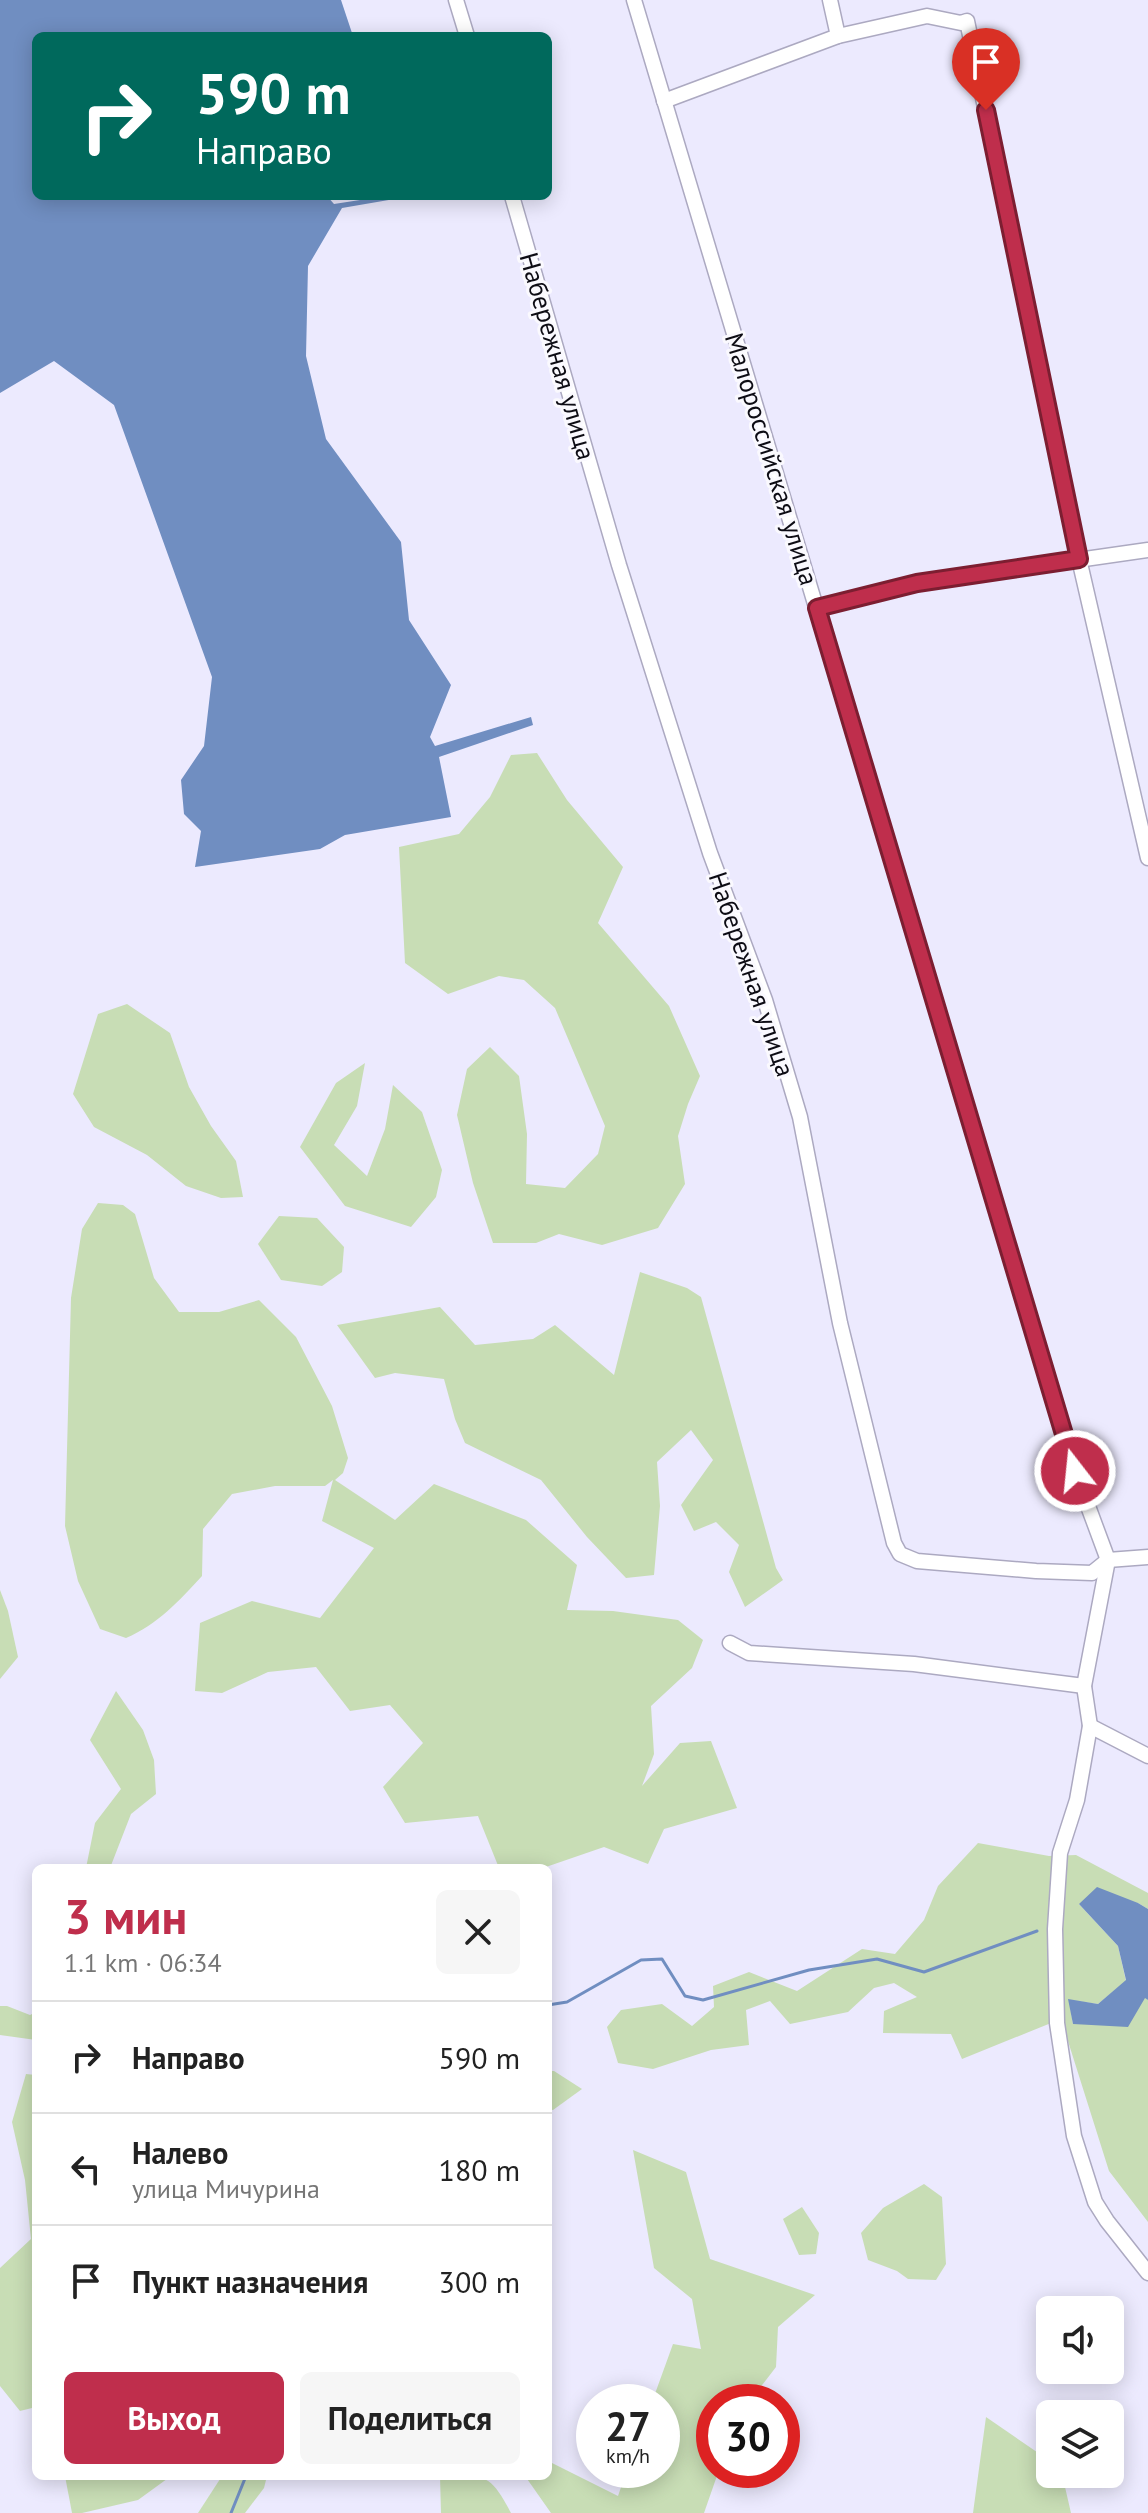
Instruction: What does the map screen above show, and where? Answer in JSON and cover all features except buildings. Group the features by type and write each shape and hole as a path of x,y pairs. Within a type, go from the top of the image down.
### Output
{"street":[{"path":"456,0 466,32"},
{"name":"Малороссийская улица","path":"634,0 1075,1471 1108,1560"},
{"path":"830,0 838,36"},
{"path":"664,101 838,36 927,16 961,23 967,21 1079,559 1148,858"},
{"name":"Набережная улица","path":"513,200 619,565 710,853 765,1000 800,1117 840,1323 894,1543 900,1554 917,1561 1036,1571 1092,1573 1108,1560 1148,1557"},
{"path":"817,608 917,583 1148,550"},
{"path":"1108,1560 1084,1686 1090,1726 1077,1800 1060,1853 1055,1929 1057,2023 1074,2136 1095,2202 1148,2273"},
{"path":"730,1643 749,1653 914,1664 1084,1686"},
{"path":"1090,1726 1148,1756"}],"green space":[{"path":"537,753 567,800 623,867 598,923 669,1006 700,1076 678,1136 685,1184 658,1228 602,1245 559,1234 536,1243 493,1243 473,1183 457,1115 467,1069 490,1047 519,1076 527,1134 526,1184 565,1188 598,1154 605,1126 555,1008 524,980 499,976 448,994 405,963 399,847 459,834 490,797 511,755"},
{"path":"127,1004 170,1033 189,1087 236,1161 243,1197 221,1198 186,1186 147,1155 94,1127 73,1094 98,1014"},
{"path":"365,1063 357,1106 334,1145 367,1176 385,1129 393,1085 422,1112 442,1170 436,1197 411,1227 345,1206 300,1147 336,1083"},
{"path":"98,1203 123,1205 135,1214 154,1278 179,1312 219,1312 259,1300 296,1337 332,1406 348,1458 343,1473 335,1480 395,1520 434,1484 526,1520 577,1565 567,1610 613,1611 678,1620 703,1640 692,1668 651,1706 654,1754 642,1786 680,1743 711,1741 737,1808 664,1829 648,1864 604,1847 552,1865 497,1864 478,1816 405,1823 383,1787 423,1743 390,1705 350,1711 316,1667 268,1672 222,1693 195,1691 200,1623 252,1601 320,1618 374,1548 322,1521 333,1480 325,1486 275,1486 232,1494 203,1529 202,1576 185,1594 158,1619 126,1638 100,1629 78,1581 65,1526 71,1298 82,1229"},
{"path":"279,1216 317,1218 344,1247 342,1272 322,1286 281,1280 258,1244"},
{"path":"640,1272 687,1288 701,1297 776,1568 783,1580 745,1607 729,1572 739,1545 716,1522 694,1531 681,1505 713,1460 691,1430 657,1462 660,1506 654,1575 626,1578 587,1537 541,1480 465,1443 444,1379 395,1373 375,1378 337,1325 440,1307 475,1345 533,1339 555,1325 614,1375"},
{"path":"0,1590 18,1657 0,1679"},
{"path":"116,1691 143,1730 154,1760 156,1794 131,1814 112,1864 87,1864 95,1823 121,1789 90,1740"},
{"path":"978,1843 1049,1856 1076,1855 1148,1893 1148,1909 1138,1903 1079,1904 1118,1946 1126,1981 1098,2004 1069,2000 1073,2024 1145,1997 1148,2000 1148,2222 1109,2171 1061,2019 962,2059 951,2034 883,2033 884,2011 917,1997 894,1983 874,1988 848,2012 790,2024 770,2001 746,2010 749,2045 711,2050 653,2069 618,2063 607,2027 621,2010 662,2004 692,2026 714,2007 713,1986 749,1972 797,1991 862,1949 895,1954 924,1920 938,1886"},
{"path":"0,2006 32,2014 32,2039 0,2035"},
{"path":"552,2071 554,2071 582,2089 553,2110"},
{"path":"26,2074 32,2075 32,2408 20,2411 0,2386 0,2268 31,2239 25,2180 12,2122"},
{"path":"633,2150 686,2172 710,2259 815,2295 778,2327 776,2367 763,2384 696,2384 696,2488 713,2488 704,2513 551,2513 528,2480 552,2480 552,2463 576,2475 576,2488 602,2488 618,2496 621,2488 680,2488 680,2384 659,2384 673,2344 701,2349 692,2299 654,2268"},
{"path":"924,2184 942,2197 946,2264 936,2280 908,2279 897,2271 868,2260 861,2233 883,2208"},
{"path":"802,2207 819,2233 816,2254 799,2255 783,2219"},
{"path":"986,2417 1036,2451 1036,2488 1065,2488 1071,2513 973,2513"},
{"path":"66,2480 166,2480 138,2500 72,2513"},
{"path":"219,2480 266,2480 264,2488 245,2513 198,2513"},
{"path":"440,2480 486,2480 497,2490 511,2513 441,2513"}],"water":[{"path":"0,0 341,0 352,32 32,32 32,200 330,200 334,204 389,200 342,208 308,266 306,356 326,439 401,542 409,620 451,685 430,737 435,746 531,717 533,725 439,757 451,817 345,835 320,849 195,867 201,831 184,814 181,780 204,746 212,677 114,405 54,361 0,393"},
{"path":"1097,1887 1148,1909 1148,2000 1145,1998 1128,2027 1073,2024 1068,1999 1098,2004 1126,1980 1118,1946 1079,1904"}],"waterway":[{"path":"552,2004 567,2002 641,1960 662,1959 685,1996 703,2000 809,1970 877,1959 924,1972 1037,1931"},
{"path":"231,2513 244,2480"}],"route":[{"path":"986,110 1079,559 917,583 817,608 1075,1471"}]}
